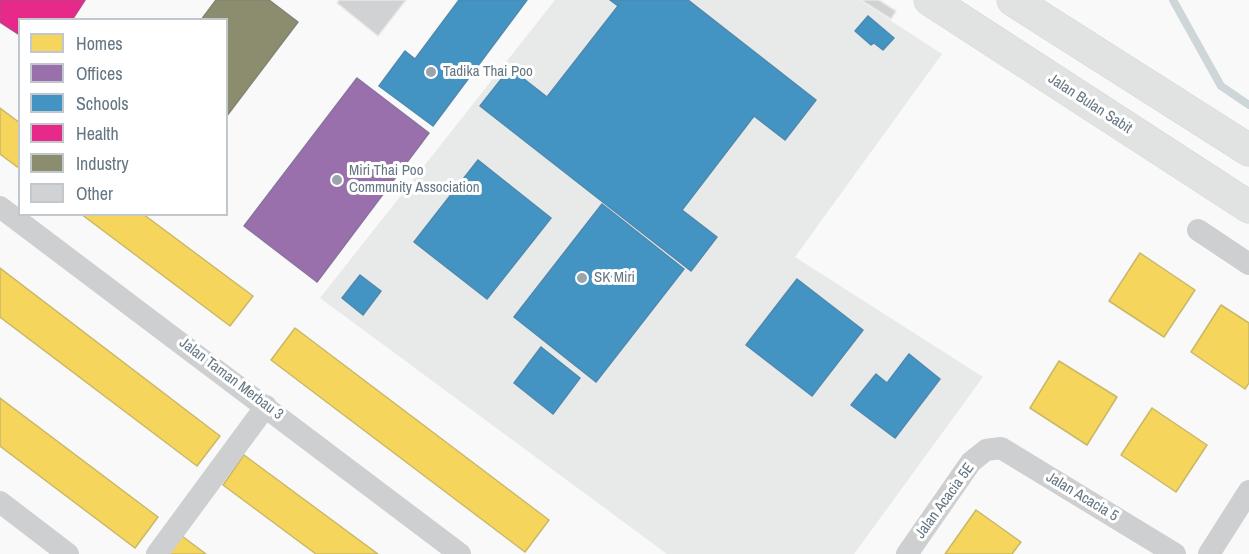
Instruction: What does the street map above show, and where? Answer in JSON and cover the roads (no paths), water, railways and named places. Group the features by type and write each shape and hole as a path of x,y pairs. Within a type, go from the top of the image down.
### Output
{"main road":[{"name":"Jalan Bulan Sabit","path":"930,0 1249,207"},
{"path":"1013,0 1249,150"}],"street":[{"name":"Jalan Taman Merbau 3","path":"0,207 266,405 460,554"},
{"path":"1198,230 1249,264"},
{"path":"157,554 266,405"},
{"name":"Jalan Acacia 5","path":"986,450 1001,448 1175,554"},
{"name":"Jalan Acacia 5E","path":"907,554 971,462 986,450"},
{"path":"1209,554 1249,491"},
{"path":"0,502 68,554"}],"waterway":[{"path":"1173,0 1221,86 1249,105"}],"place":[{"name":"Tadika Thai Poo","path":"431,72"},
{"name":"Miri Thai Poo Community Association","path":"337,180"},
{"name":"SK Miri","path":"582,278"}]}
